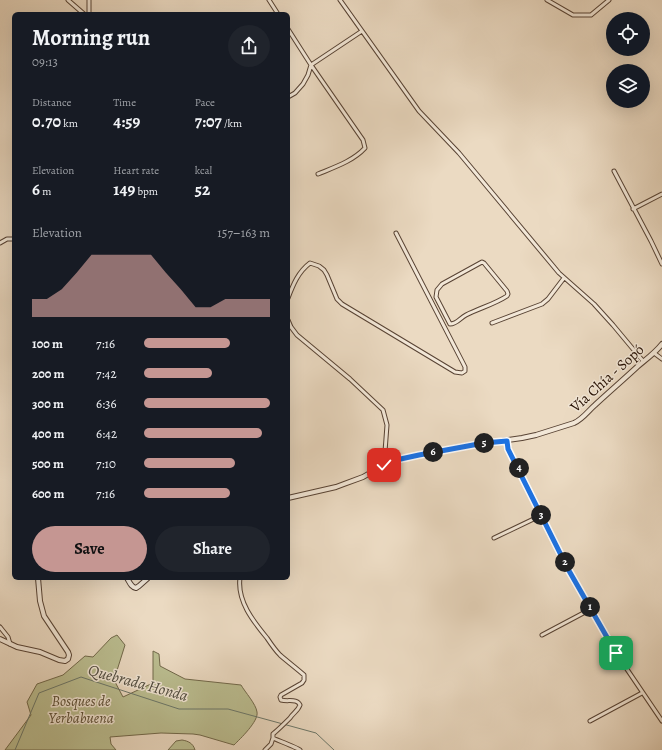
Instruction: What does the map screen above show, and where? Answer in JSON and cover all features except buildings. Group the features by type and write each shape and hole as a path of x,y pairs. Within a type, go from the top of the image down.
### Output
{"street":[{"path":"68,0 82,12"},
{"path":"89,0 89,12"},
{"path":"269,0 277,12"},
{"path":"340,0 419,112 459,152 545,257 564,278 594,304 643,361"},
{"path":"547,0 573,15 591,15 609,0"},
{"path":"290,96 296,92 303,84 311,65 362,31"},
{"path":"290,32 363,140 365,148 360,154 348,161 318,174"},
{"path":"614,171 633,209 651,240 662,264"},
{"path":"633,209 662,194"},
{"path":"290,293 303,268 310,264 319,266 324,270 337,299 342,304 455,372 462,373 465,370 465,367 396,233"},
{"path":"0,242 12,239"},
{"path":"482,262 508,294 505,297 466,315 453,324 450,324 440,305 436,297 436,293 440,286 482,262"},
{"path":"492,323 542,304 548,299 564,278"},
{"path":"435,307 440,305"},
{"path":"290,325 297,335 350,379 383,410 387,425 384,465"},
{"name":"Vía Chía - Sopó","path":"290,498 340,486 363,477 396,460 484,443 507,441 536,435 574,423 580,420 594,405 654,353 662,344"},
{"path":"654,353 662,359"},
{"path":"507,441 508,449 568,569 616,653 662,722"},
{"path":"494,538 542,515"},
{"path":"0,639 17,647 40,652 58,660 65,661 68,659 68,652 44,616 40,601 38,580"},
{"path":"128,580 131,585 136,588 146,580"},
{"path":"240,580 241,595 247,611 280,654 304,675 304,680 302,683 280,697 282,701 299,702 299,709 273,734 271,744 265,750"},
{"path":"542,635 591,609"},
{"path":"0,627 8,638 10,644"},
{"path":"590,721 642,693"},
{"path":"273,738 285,742 300,750"}],"green space":[{"name":"Bosques de Yerbabuena","path":"117,635 125,645 114,680 123,697 153,683 153,651 159,654 160,666 185,679 241,685 253,702 257,712 257,716 252,725 234,745 200,735 161,733 110,737 111,744 116,750 5,750 31,715 27,702 37,684 63,675 85,656 93,657 111,638"},
{"path":"182,740 190,743 195,750 168,750 176,741"}],"waterway":[{"name":"Quebrada Honda","path":"15,750 39,693 81,677 179,709 228,709 316,733 334,750"}],"route":[{"path":"384,465 396,460 419,455 484,443 507,441 508,449 568,569 616,653"}]}
